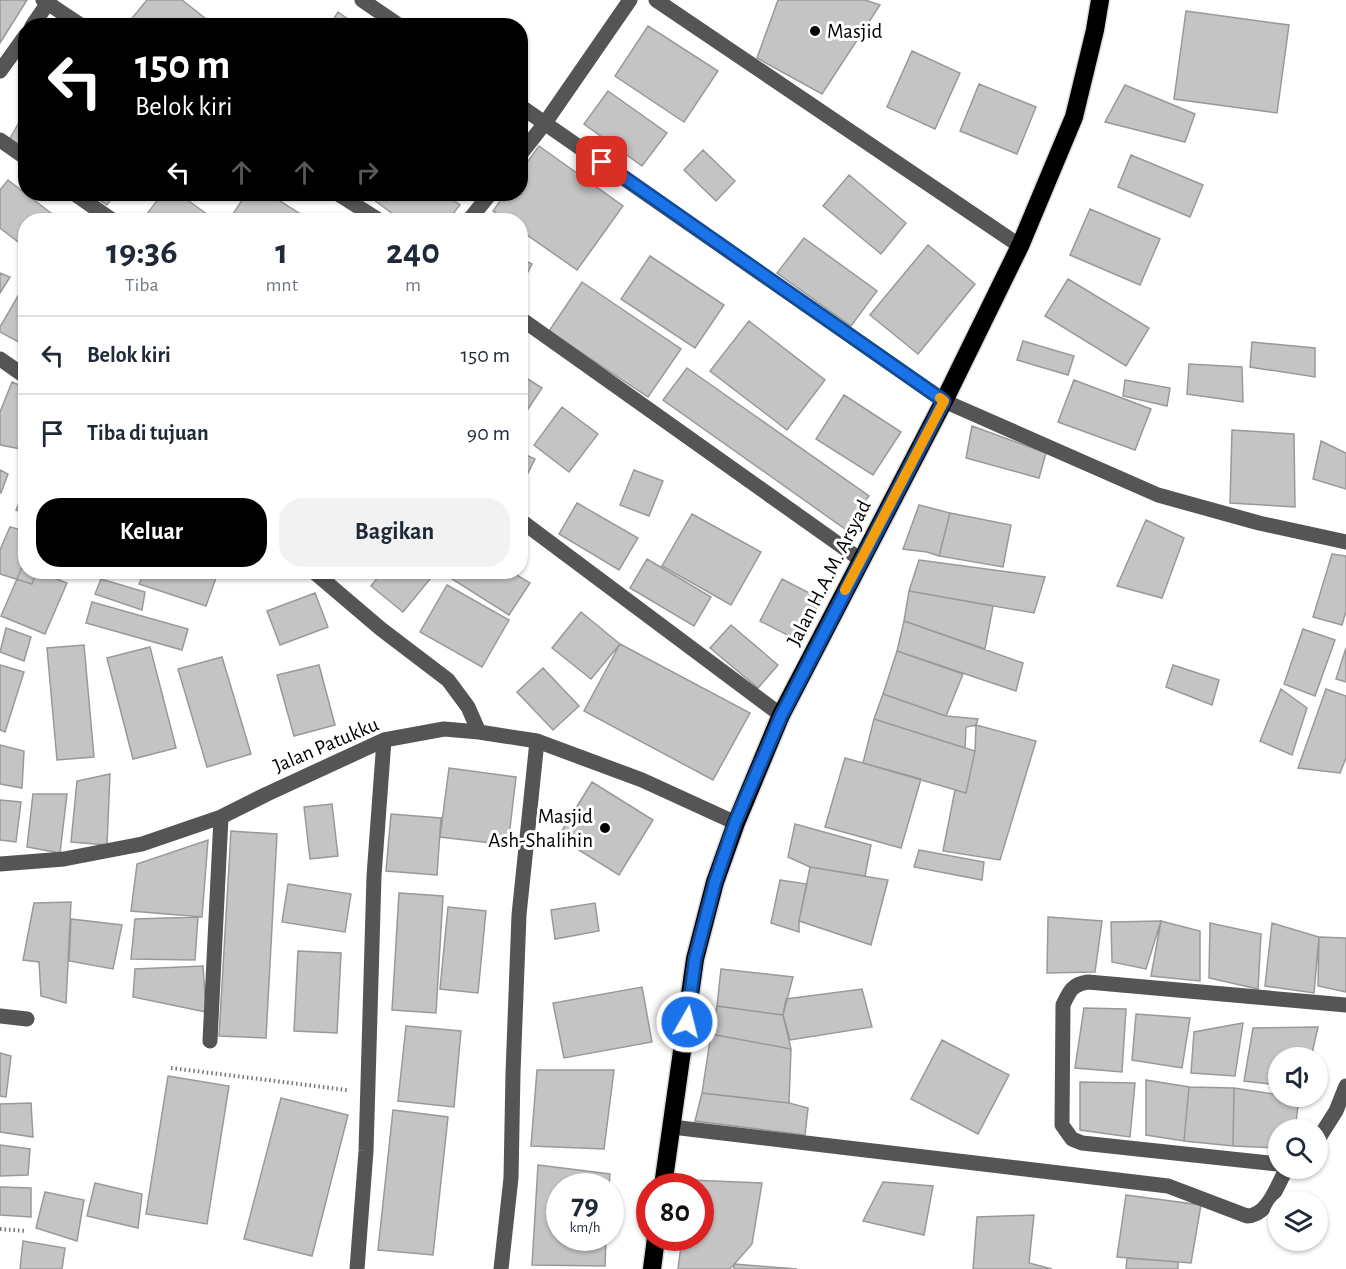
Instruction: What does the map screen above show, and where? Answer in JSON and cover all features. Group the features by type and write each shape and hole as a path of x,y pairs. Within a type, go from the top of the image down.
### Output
{"highway":[{"name":"Jalan H.A.M. Arsyad","path":"665,1173 695,959 715,882 735,823 781,716 944,401 1020,246 1074,117 1100,0"},
{"path":"651,1269 654,1251"}],"street":[{"path":"362,0 388,18"},
{"path":"528,145 630,0"},
{"path":"656,0 1020,246"},
{"path":"37,18 47,1 71,18"},
{"path":"0,71 18,46"},
{"path":"528,111 944,401 1158,495 1258,523 1346,542"},
{"path":"0,140 18,152"},
{"path":"85,201 102,213"},
{"path":"349,201 368,213"},
{"path":"475,213 484,201"},
{"path":"528,324 861,560"},
{"path":"0,359 18,371"},
{"path":"528,526 781,716"},
{"path":"322,579 381,629 448,680 468,707 479,732"},
{"name":"Jalan Patukku","path":"0,864 64,860 142,844 221,817 384,740 444,729 537,741 642,780 735,823"},
{"path":"357,1269 369,1093 374,876 384,740"},
{"path":"501,1269 511,1178 519,915 537,741"},
{"path":"210,1041 221,817"},
{"path":"1268,1163 1082,1143 1072,1138 1062,1125 1063,1005 1069,991 1078,984 1088,982 1346,1005"},
{"path":"0,1016 27,1019"},
{"path":"1328,1123 1346,1086"},
{"path":"672,1127 1168,1186 1247,1216 1258,1214 1263,1210 1281,1179"}],"path":[{"path":"171,1068 369,1093"},
{"path":"0,1229 26,1231"}],"building":[{"path":"0,0 27,0 0,43"},
{"path":"147,0 182,0 205,18 132,18"},
{"name":"Masjid","path":"778,0 865,0 880,5 822,94 757,58"},
{"path":"1186,11 1289,25 1277,113 1174,99"},
{"path":"338,12 347,18 334,18"},
{"path":"648,26 718,71 684,122 615,76"},
{"path":"912,51 960,73 935,129 887,107"},
{"path":"979,84 1036,107 1017,154 960,131"},
{"path":"1125,85 1195,114 1185,142 1105,122"},
{"path":"608,91 667,133 642,166 584,124"},
{"path":"18,124 18,147 8,142"},
{"path":"539,146 623,206 577,270 528,236 528,213 496,213 493,211 500,201 528,201 528,161"},
{"path":"703,150 735,181 716,201 684,170"},
{"path":"1131,155 1203,185 1190,217 1118,187"},
{"path":"849,175 906,223 881,254 823,206"},
{"path":"8,180 18,188 18,201 35,201 51,213 18,213 18,242 0,228 0,190"},
{"path":"157,201 189,201 205,213 148,213"},
{"path":"241,201 280,201 299,213 234,213"},
{"path":"375,201 455,201 460,205 454,213 392,213"},
{"path":"1090,209 1160,239 1140,285 1070,255"},
{"path":"804,238 877,291 851,326 777,273"},
{"path":"928,245 975,284 918,354 870,315"},
{"path":"650,256 724,305 695,348 621,299"},
{"path":"0,273 10,277 0,293"},
{"path":"1068,279 1149,328 1126,366 1045,316"},
{"path":"582,282 681,349 648,397 549,331"},
{"path":"18,296 18,342 0,332 0,327"},
{"path":"749,321 825,380 787,430 710,371"},
{"path":"1023,341 1074,356 1068,375 1017,360"},
{"path":"1252,342 1315,348 1315,377 1250,367"},
{"path":"1189,364 1242,367 1243,402 1187,394"},
{"path":"687,368 869,496 845,529 663,400"},
{"path":"528,379 542,388 528,409"},
{"path":"1074,380 1151,409 1135,450 1058,422"},
{"path":"1125,380 1170,388 1167,406 1123,396"},
{"path":"12,382 18,385 18,448 0,445 0,412"},
{"path":"844,395 901,432 873,475 816,439"},
{"path":"562,407 598,434 569,472 534,445"},
{"path":"972,426 1046,453 1039,478 966,458"},
{"path":"1232,430 1294,434 1295,507 1230,503"},
{"path":"1321,441 1346,453 1346,489 1313,479"},
{"path":"528,456 535,459 528,473"},
{"path":"0,470 8,474 1,493 0,493"},
{"path":"634,470 663,481 649,516 620,505"},
{"path":"577,503 638,538 619,570 559,534"},
{"path":"919,505 950,513 939,556 903,549"},
{"path":"950,513 1011,525 1003,567 939,556"},
{"path":"692,514 761,552 731,605 662,566"},
{"path":"1146,520 1184,538 1162,598 1117,586"},
{"path":"10,527 18,529 18,579 34,579 32,584 0,574 0,550"},
{"path":"1332,554 1346,556 1346,611 1342,625 1313,617"},
{"path":"647,559 711,597 694,626 630,588"},
{"path":"919,560 1045,577 1034,613 909,591"},
{"path":"18,577 18,579 56,579 67,583 45,634 1,616"},
{"path":"101,579 145,592 142,610 95,594"},
{"path":"141,579 216,579 206,606 139,584"},
{"path":"376,579 430,579 403,612 371,586"},
{"path":"452,579 523,579 530,583 509,615"},
{"path":"782,579 821,599 799,641 760,621"},
{"path":"447,585 509,620 482,667 420,632"},
{"path":"909,591 993,606 985,649 904,621"},
{"path":"315,593 328,627 280,645 267,611"},
{"path":"92,602 188,629 182,650 86,623"},
{"path":"581,612 620,644 591,679 552,648"},
{"path":"904,621 1023,663 1016,691 897,651"},
{"path":"731,625 778,665 758,688 710,648"},
{"path":"6,628 31,637 24,661 0,652"},
{"path":"1303,629 1335,640 1315,696 1284,684"},
{"path":"620,644 750,713 713,780 584,711"},
{"path":"84,645 94,757 57,760 47,648"},
{"path":"150,647 176,748 133,759 107,658"},
{"path":"1346,648 1346,682 1336,679"},
{"path":"897,651 963,674 946,716 883,694"},
{"path":"222,657 251,754 207,767 178,669"},
{"path":"0,665 24,672 5,732 0,730"},
{"path":"319,665 335,725 294,736 277,675"},
{"path":"1173,665 1219,680 1212,705 1166,687"},
{"path":"543,668 579,706 553,730 517,692"},
{"path":"1281,689 1307,708 1292,755 1260,741"},
{"path":"1326,689 1346,696 1346,758 1340,773 1298,768"},
{"path":"883,694 946,716 978,719 976,725 966,727 965,748 874,719"},
{"path":"874,719 975,751 966,793 863,763"},
{"path":"976,725 1036,741 1000,860 943,851 955,790 966,793 975,751"},
{"path":"0,745 24,751 22,788 0,784"},
{"path":"845,758 921,779 901,848 825,827"},
{"path":"449,768 516,777 508,845 440,837"},
{"path":"110,774 107,845 71,842 77,781"},
{"name":"Masjid Ash-Shalihin","path":"592,782 653,820 619,875 558,837"},
{"path":"33,794 67,794 60,853 27,847"},
{"path":"0,800 21,802 16,842 0,840"},
{"path":"332,804 338,856 310,859 304,807"},
{"path":"391,814 441,818 437,875 386,871"},
{"path":"795,824 871,845 865,876 810,867 788,857"},
{"path":"231,831 277,834 266,1038 219,1036"},
{"path":"208,840 202,917 131,911 137,864"},
{"path":"919,850 984,862 982,880 914,867"},
{"path":"810,867 888,880 871,945 799,921"},
{"path":"780,880 807,884 799,921 799,932 771,923"},
{"path":"288,884 351,894 345,932 282,922"},
{"path":"399,893 443,896 436,1013 392,1010"},
{"path":"71,902 66,1003 41,996 39,962 23,960 34,903"},
{"path":"595,903 599,931 555,939 551,910"},
{"path":"448,907 486,911 478,993 440,989"},
{"path":"198,917 195,960 131,959 135,919"},
{"path":"1048,917 1102,921 1095,972 1047,973"},
{"path":"71,919 122,925 113,969 69,961"},
{"path":"1161,921 1200,931 1200,981 1151,976"},
{"path":"1161,921 1146,969 1112,962 1111,922"},
{"path":"1210,923 1261,934 1258,989 1209,978"},
{"path":"1272,923 1319,937 1314,993 1265,986"},
{"path":"1319,937 1346,938 1346,992 1318,986"},
{"path":"298,951 341,953 337,1033 294,1031"},
{"path":"203,966 206,1012 133,997 135,969"},
{"path":"721,969 793,977 783,1015 717,1006"},
{"path":"642,987 652,1042 564,1058 553,1003"},
{"path":"862,989 872,1027 790,1040 783,1015 786,999"},
{"path":"717,1006 783,1015 791,1049 711,1034"},
{"path":"1084,1008 1126,1009 1122,1072 1075,1068"},
{"path":"1136,1014 1190,1018 1182,1068 1132,1060"},
{"path":"1243,1023 1235,1076 1191,1073 1194,1032"},
{"path":"406,1026 461,1031 454,1107 398,1101"},
{"path":"1318,1027 1313,1047 1268,1047 1268,1084 1244,1081 1253,1028"},
{"path":"711,1034 791,1049 789,1103 702,1093"},
{"path":"942,1040 1009,1075 978,1134 911,1099"},
{"path":"0,1053 11,1056 6,1097 0,1096"},
{"path":"537,1070 614,1070 604,1149 531,1146"},
{"path":"168,1076 229,1086 207,1224 146,1214"},
{"path":"1146,1080 1189,1087 1184,1141 1146,1135"},
{"path":"1080,1082 1135,1083 1130,1137 1080,1130"},
{"path":"1189,1087 1234,1088 1233,1146 1184,1141"},
{"path":"1234,1088 1268,1093 1268,1107 1298,1107 1296,1119 1268,1119 1268,1148 1233,1146"},
{"path":"702,1093 789,1103 808,1108 805,1135 695,1121"},
{"path":"281,1098 348,1115 312,1256 244,1239"},
{"path":"31,1103 33,1137 0,1132 0,1104"},
{"path":"393,1110 448,1117 433,1255 378,1250"},
{"path":"0,1145 30,1149 28,1175 0,1176"},
{"path":"538,1165 602,1173 546,1173 546,1251 606,1251 605,1266 532,1265"},
{"path":"714,1181 762,1183 752,1244 730,1269 678,1269 680,1251 714,1251"},
{"path":"883,1182 933,1186 924,1235 863,1221"},
{"path":"95,1183 142,1194 138,1228 87,1216"},
{"path":"0,1187 31,1188 31,1217 0,1215"},
{"path":"45,1192 84,1200 77,1241 36,1228"},
{"path":"1126,1195 1201,1205 1191,1263 1117,1257"},
{"path":"1034,1215 1029,1263 1052,1269 973,1269 977,1217"},
{"path":"23,1241 65,1248 62,1269 20,1269"},
{"path":"1127,1258 1178,1262 1178,1269 1126,1269"},
{"path":"734,1264 797,1269 734,1269"}],"slow traffic":[{"path":"845,590 944,401 940,398"}],"place":[{"name":"Masjid","path":"815,31"},
{"name":"Masjid Ash-Shalihin","path":"605,828"}],"route":[{"path":"602,162 944,401 781,716 735,823 715,882 695,959 687,1022"}]}
